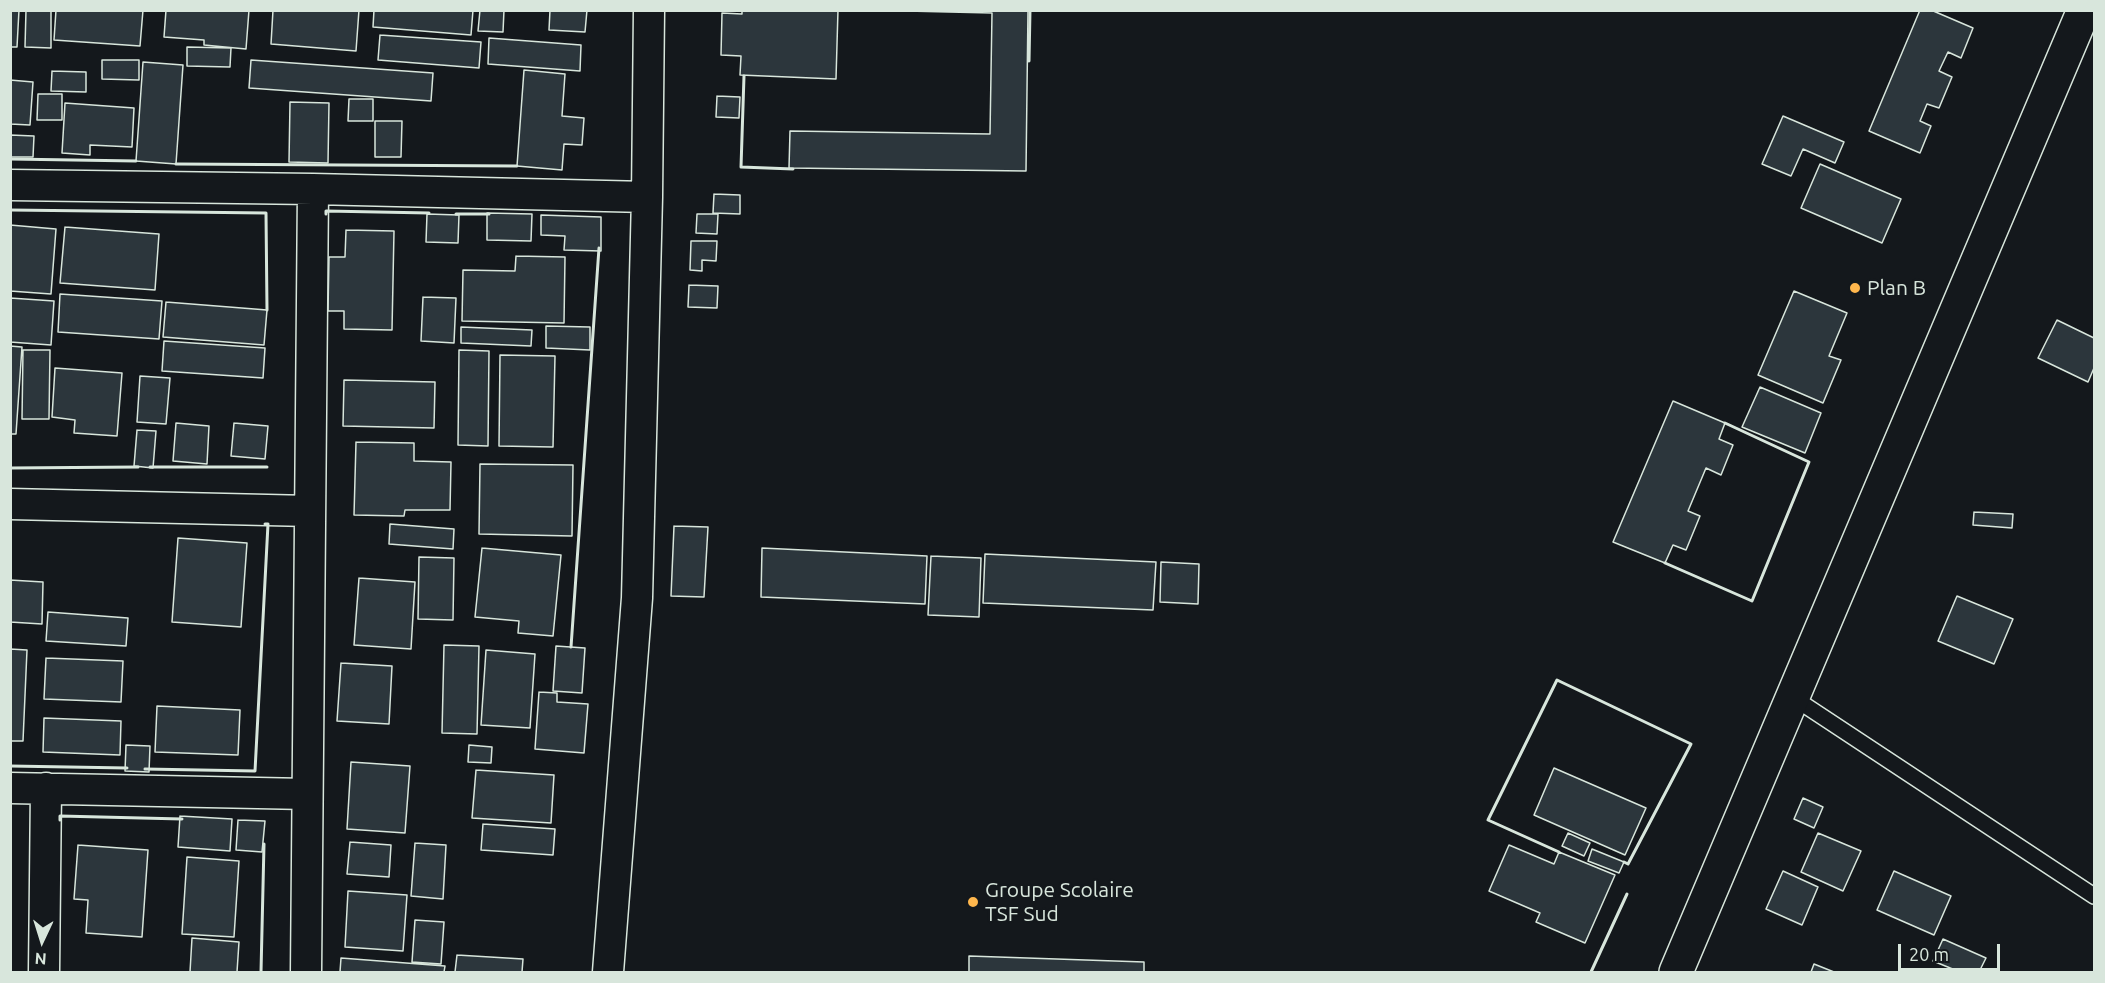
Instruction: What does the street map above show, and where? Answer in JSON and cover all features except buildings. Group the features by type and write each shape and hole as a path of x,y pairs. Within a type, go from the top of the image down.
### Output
{"main road":[{"path":"1676,972 2084,10"}],"street":[{"path":"608,972 637,598 647,197 649,10"},
{"path":"10,185 647,197"},
{"path":"306,972 313,189"},
{"path":"10,504 310,511"},
{"path":"10,788 308,794"},
{"path":"44,972 46,788"}],"lane":[{"path":"1794,698 2094,896"}],"wall":[{"path":"1029,61 1030,10"},
{"path":"744,76 741,167 793,169"},
{"path":"10,159 136,161"},
{"path":"176,164 517,166"},
{"path":"10,210 266,213 267,310"},
{"path":"326,214 326,211 429,213"},
{"path":"456,214 489,214"},
{"path":"571,647 599,248"},
{"path":"1665,563 1752,601 1809,462 1725,423"},
{"path":"10,468 138,467"},
{"path":"150,467 267,467"},
{"path":"145,769 255,771 268,524 265,524"},
{"path":"1559,852 1488,820 1557,680 1691,744 1628,864 1624,862"},
{"path":"10,766 127,768"},
{"path":"60,820 60,816 182,819"},
{"path":"261,972 264,844"},
{"path":"1591,972 1627,894"}],"place":[{"name":"Plan B","path":"1855,288"},
{"name":"Groupe Scolaire TSF Sud","path":"973,902"}]}
